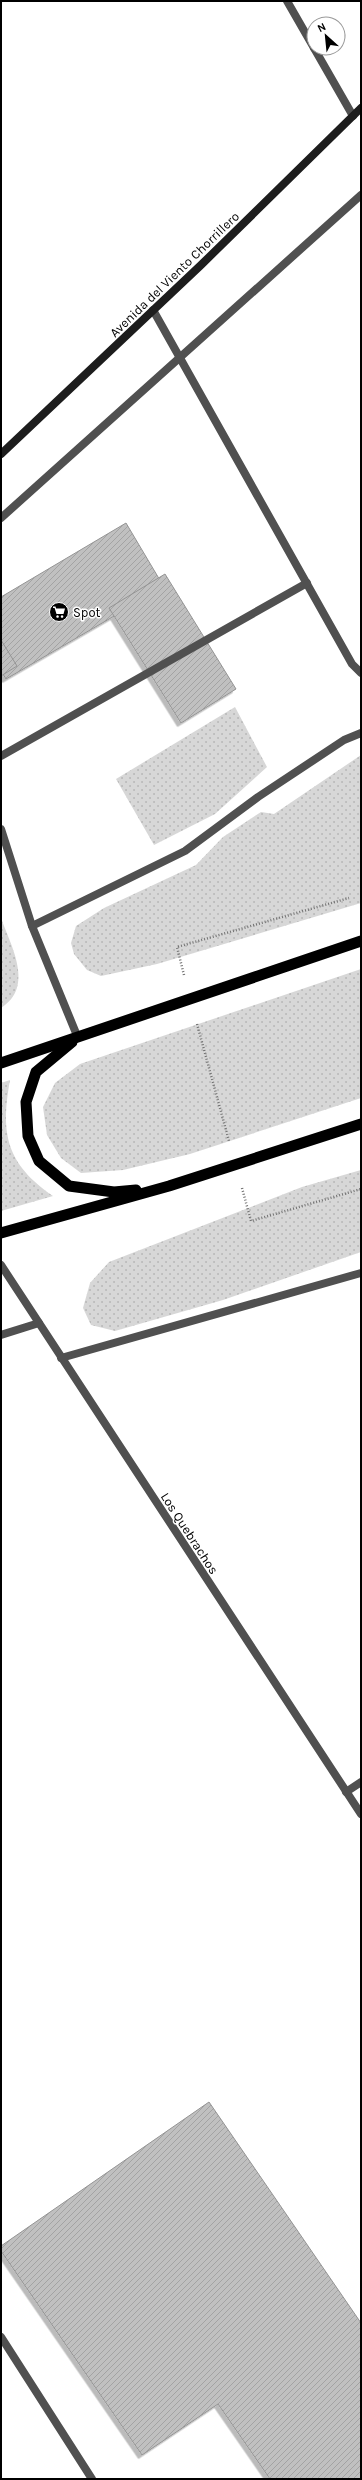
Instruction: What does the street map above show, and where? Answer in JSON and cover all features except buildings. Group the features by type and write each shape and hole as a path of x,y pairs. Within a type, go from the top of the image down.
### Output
{"highway":[{"path":"1,1063 361,942"},
{"path":"78,1038 36,1072 26,1102 28,1136 39,1161 69,1186 114,1192 169,1186"},
{"path":"1,1233 169,1186 361,1124"}],"main road":[{"name":"Avenida del Viento Chorrillero","path":"1,454 153,310 361,108"}],"street":[{"path":"287,1 306,34"},
{"path":"319,56 353,116"},
{"path":"1,518 361,195"},
{"path":"153,310 352,664 361,673"},
{"path":"1,756 307,583"},
{"path":"32,926 185,851 258,797 344,740 361,733"},
{"path":"1,829 32,926 78,1038"},
{"name":"Los Quebrachos","path":"1,1265 361,1814"},
{"path":"61,1358 361,1273"},
{"path":"1,1335 39,1323"},
{"path":"346,1792 361,1782"},
{"path":"1,2337 92,2479"}],"path":[{"path":"185,978 177,947 349,898"},
{"path":"195,1016 230,1145"},
{"path":"241,1183 251,1221 361,1189"}],"shaded area":[{"path":"235,707 267,767 215,814 154,845 116,779"},
{"path":"361,755 361,903 157,964 101,976 87,970 74,954 71,943 76,926 104,908 196,865 223,837 261,812 274,814"},
{"path":"1,918 18,966 19,978 17,989 11,999 1,1008"},
{"path":"361,969 361,1098 190,1154 123,1170 81,1173 61,1158 47,1135 43,1107 55,1083 80,1064"},
{"path":"10,1080 6,1117 10,1147 25,1172 53,1196 1,1211 1,1083"},
{"path":"361,1170 361,1252 223,1300 115,1331 91,1325 83,1308 90,1283 109,1262 302,1187"}],"place":[{"name":"Spot","path":"59,612"}]}
